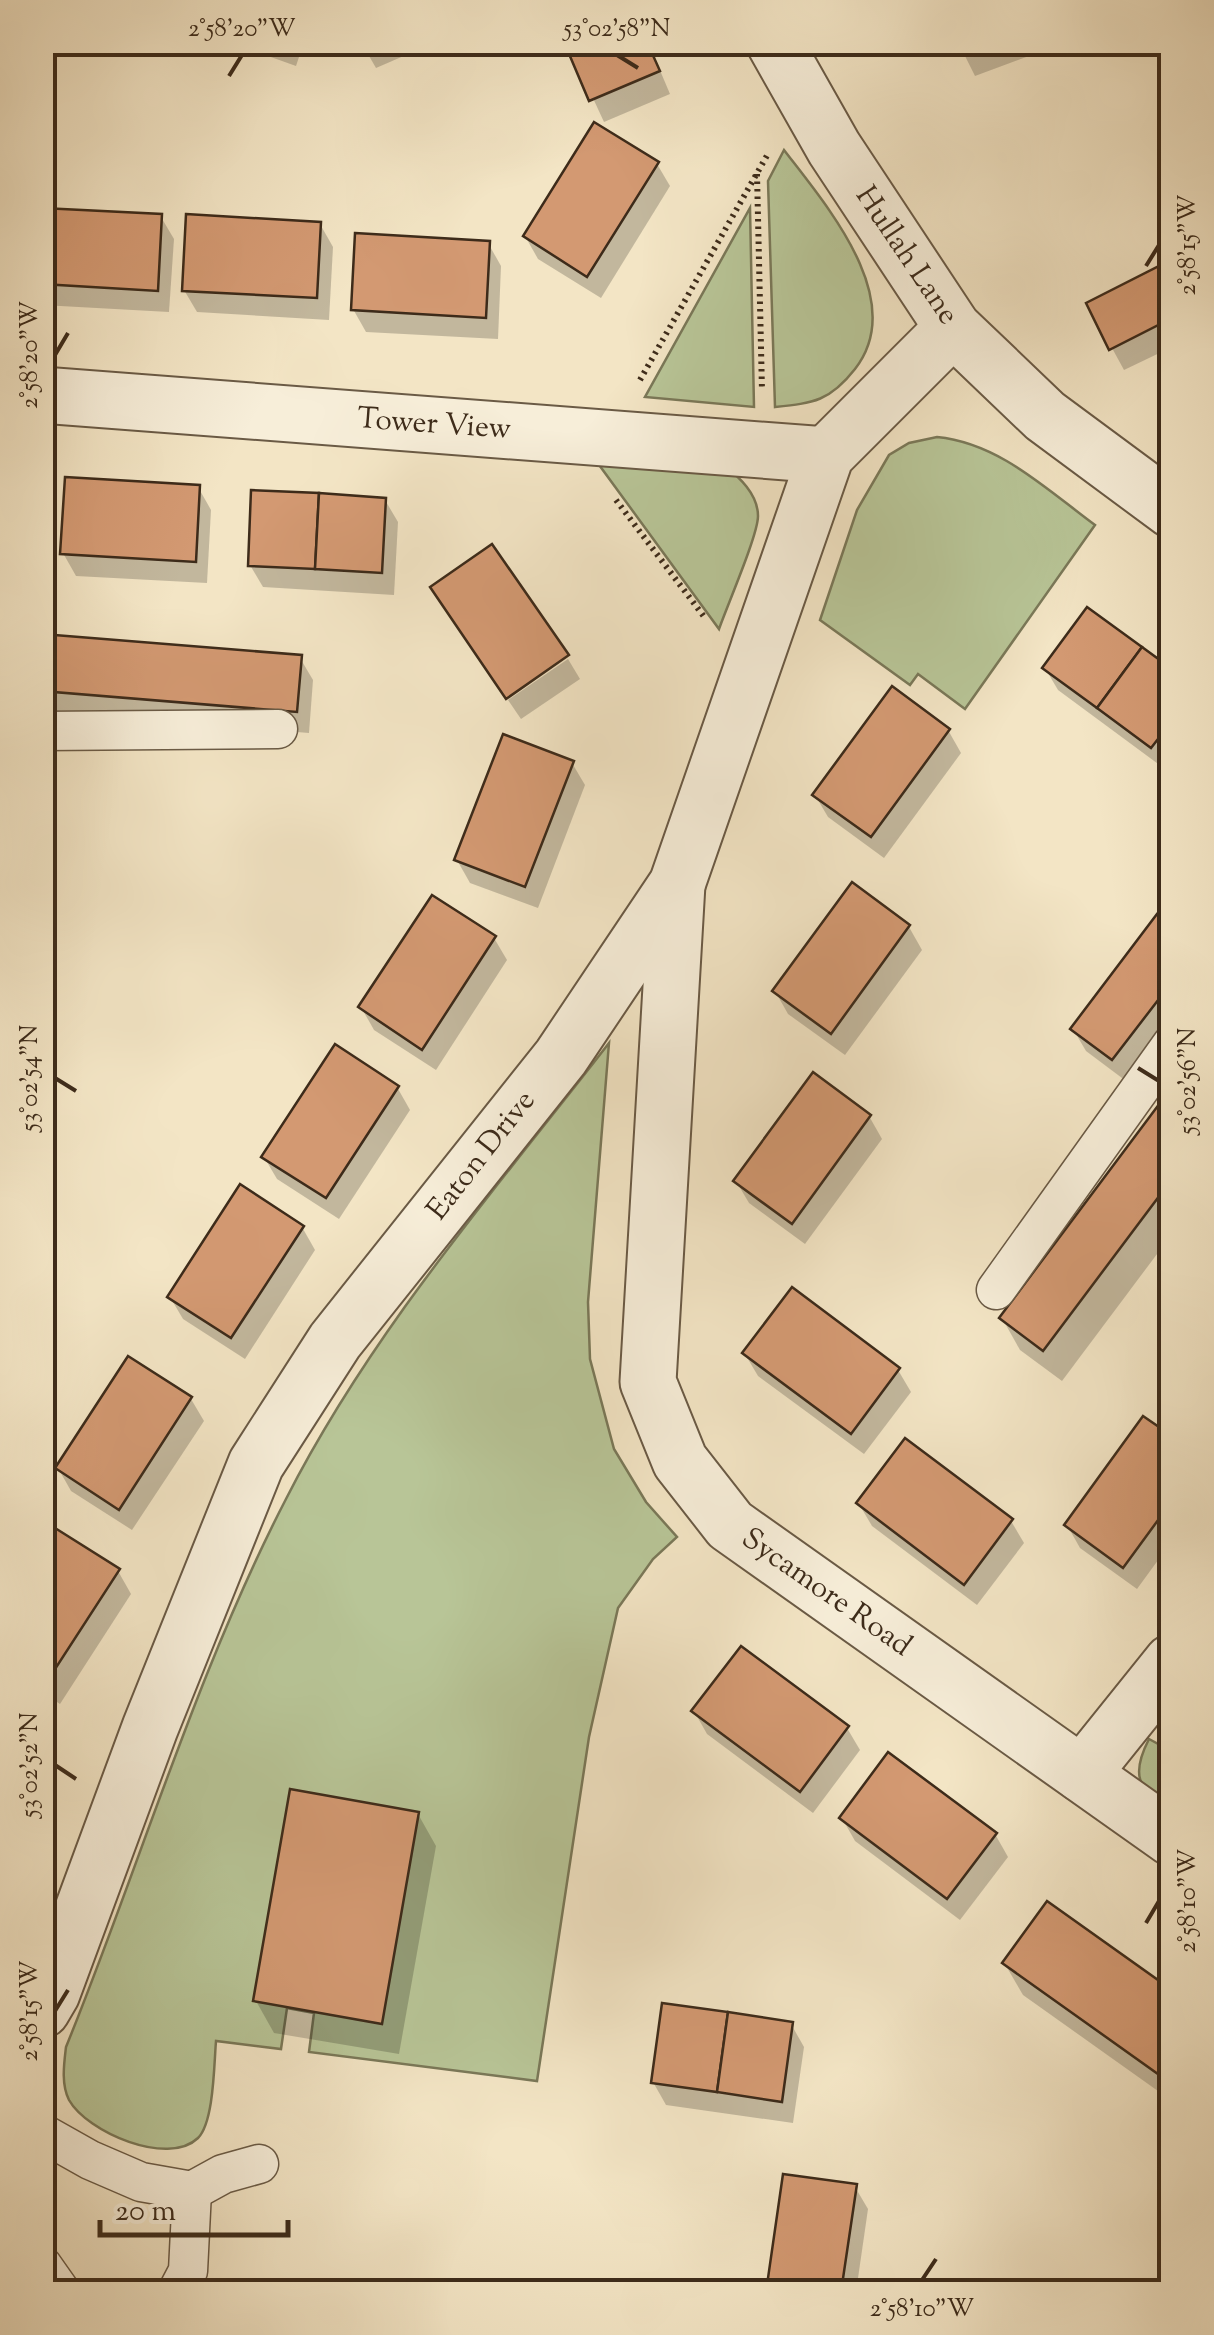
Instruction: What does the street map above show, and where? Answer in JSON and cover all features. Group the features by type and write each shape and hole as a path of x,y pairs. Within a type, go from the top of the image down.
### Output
{"street":[{"name":"Hullah Lane","path":"774,42 834,148 952,328 1046,416 1172,510"},
{"name":"Eaton Drive","path":"42,2010 52,1994 150,1728 256,1464 335,1341 561,1057 677,884 826,454 952,328"},
{"name":"Tower View","path":"42,394 826,454"},
{"name":"Sycamore Road","path":"677,884 648,1382 680,1461 730,1525 1172,1838"},
{"path":"1082,1774 1172,1662"}],"lane":[{"path":"42,731 278,729"},
{"path":"996,1290 1172,1044"},
{"path":"42,2133 141,2182 192,2191 223,2174 258,2164"},
{"path":"177,2292 188,2271 192,2191"},
{"path":"42,2265 61,2292"}],"path":[{"path":"749,677 588,437 757,173 803,92"},
{"path":"757,173 763,450"}],"green space":[{"path":"784,150 856,254 873,313 869,342 855,369 837,388 811,402 775,407 768,181"},
{"path":"750,208 754,407 645,397"},
{"path":"937,437 960,441 1001,458 1095,525 965,709 918,674 910,685 820,620 857,510 889,455 909,443"},
{"path":"586,447 724,465 747,487 755,500 757,525 719,629"},
{"path":"609,1043 588,1302 590,1359 614,1449 646,1502 677,1537 653,1559 618,1608 589,1737 537,2081 309,2052 314,2013 287,2008 281,2049 216,2041 210,2106 198,2138 185,2146 168,2149 110,2134 78,2112 69,2100 64,2081 66,2047 196,1701 254,1565 320,1437 395,1320"},
{"path":"1149,1739 1171,1751 1171,1817 1141,1783 1140,1764"}],"building":[{"path":"564,42 647,42 660,71 589,101"},
{"path":"955,42 993,42 960,54"},
{"path":"594,122 659,162 587,277 523,236"},
{"path":"42,208 162,214 158,291 42,284"},
{"path":"186,214 321,222 317,298 182,291"},
{"path":"355,233 490,241 486,318 351,310"},
{"path":"1167,262 1172,271 1172,318 1109,350 1086,303"},
{"path":"65,477 200,485 196,562 60,554"},
{"path":"251,490 319,493 315,569 248,566"},
{"path":"319,493 386,498 382,573 315,569"},
{"path":"492,544 569,655 506,699 430,587"},
{"path":"1087,607 1142,647 1097,708 1042,668"},
{"path":"42,634 302,655 297,712 42,691"},
{"path":"1142,647 1172,669 1172,721 1151,748 1097,708"},
{"path":"892,686 950,729 871,837 812,795"},
{"path":"503,734 574,761 525,887 454,860"},
{"path":"852,882 910,925 831,1034 772,991"},
{"path":"432,895 496,936 422,1050 358,1007"},
{"path":"1157,914 1172,924 1172,982 1112,1060 1070,1029"},
{"path":"335,1044 399,1086 326,1198 261,1157"},
{"path":"813,1072 871,1115 792,1224 733,1181"},
{"path":"1172,1087 1172,1179 1043,1351 999,1318"},
{"path":"240,1184 304,1226 231,1338 167,1297"},
{"path":"792,1287 900,1368 851,1434 742,1353"},
{"path":"128,1356 192,1397 119,1510 55,1468"},
{"path":"1143,1416 1172,1436 1172,1501 1123,1568 1064,1525"},
{"path":"905,1438 1013,1519 964,1585 856,1503"},
{"path":"55,1528 120,1569 46,1683 42,1680 42,1548"},
{"path":"741,1646 849,1726 800,1792 691,1711"},
{"path":"888,1752 997,1833 947,1899 839,1818"},
{"path":"290,1789 419,1812 382,2024 253,2001"},
{"path":"1047,1901 1172,1990 1172,2084 1002,1963"},
{"path":"662,2003 728,2012 717,2092 651,2083"},
{"path":"728,2012 793,2022 782,2102 717,2092"},
{"path":"783,2174 857,2184 841,2292 766,2292"}]}
